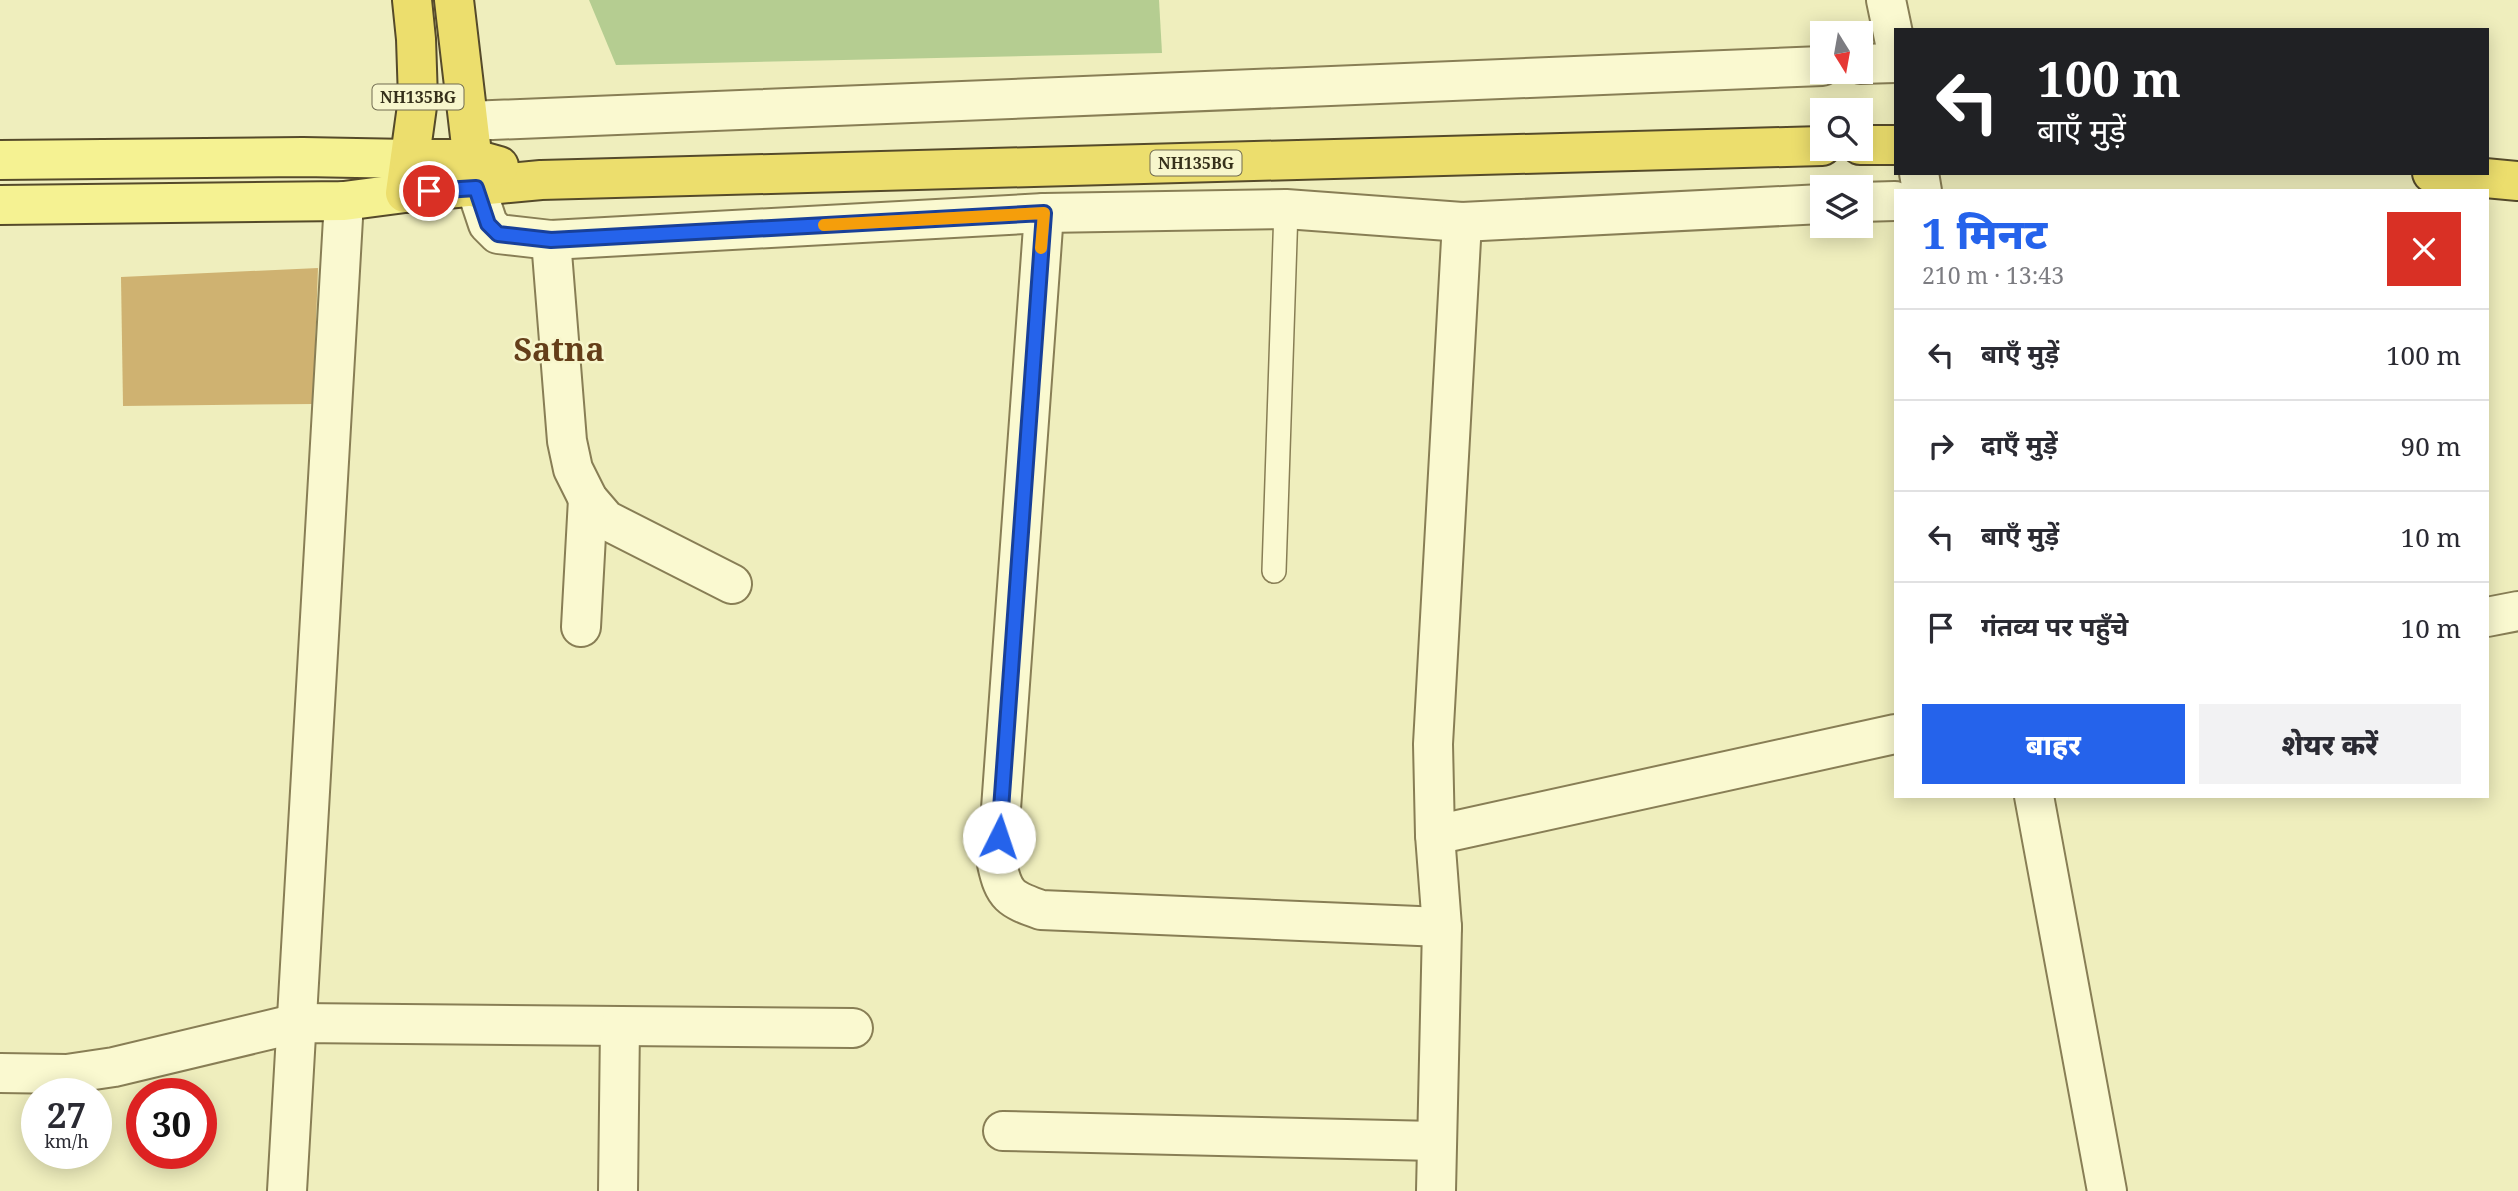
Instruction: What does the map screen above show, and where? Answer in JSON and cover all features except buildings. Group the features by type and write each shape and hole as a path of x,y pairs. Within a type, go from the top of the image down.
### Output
{"highway":[{"name":"NH135BG","path":"412,0 418,99 407,176 475,173 556,180 1810,146"},
{"name":"NH135BG","path":"454,0 475,173"},
{"path":"1873,145 1894,145"},
{"path":"2454,175 2518,181"}],"main road":[{"path":"0,160 303,157 407,176"},
{"path":"0,205 344,201 407,176"}],"street":[{"path":"1886,0 1894,38"},
{"path":"1873,64 1894,63"},
{"path":"468,121 1810,66"},
{"path":"475,173 488,224 498,234 551,240 1044,213 1286,209 1462,222 1810,205"},
{"path":"287,1191 344,201"},
{"path":"1873,202 1894,201"},
{"path":"1044,213 997,864 1002,886 1017,902 1041,910 1442,927"},
{"path":"1436,1191 1442,927 1435,835 1433,744 1462,222"},
{"path":"551,240 567,441 573,469 588,499 606,520 732,584"},
{"path":"581,627 588,499"},
{"path":"2489,617 2518,611"},
{"path":"1435,835 1894,734"},
{"path":"2034,798 2107,1191"},
{"path":"0,1073 67,1074 114,1067 298,1023 853,1028"},
{"path":"618,1191 620,1026"},
{"path":"1003,1132 1436,1140"}],"lane":[{"path":"1275,571 1286,209"}],"green space":[{"path":"589,0 1159,0 1162,53 616,65"}],"slow traffic":[{"path":"824,225 1044,213 1041,248"}],"district":[{"name":"Satna","path":"559,348"}],"route":[{"path":"429,191 476,188 488,224 498,234 551,240 1044,213 999,837"}]}
